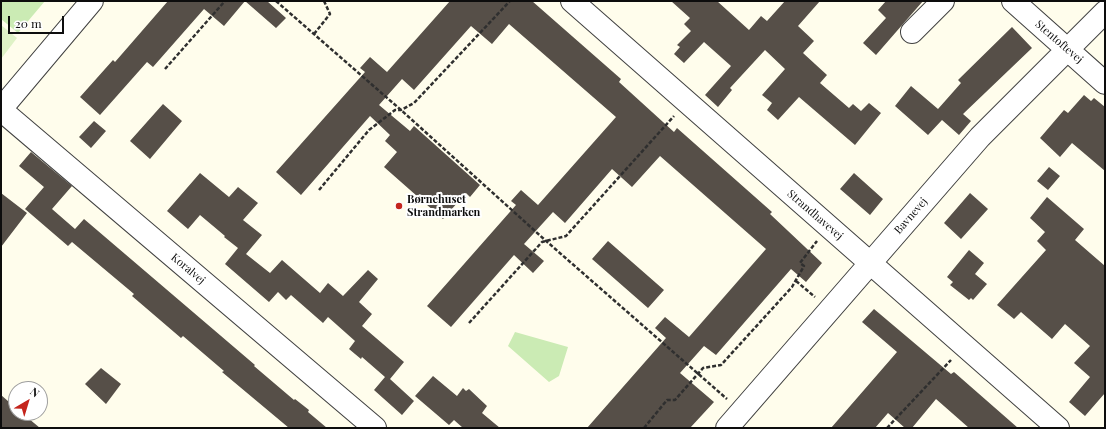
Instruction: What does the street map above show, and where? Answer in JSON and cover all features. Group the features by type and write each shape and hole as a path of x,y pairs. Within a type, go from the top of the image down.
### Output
{"street":[{"path":"1,110 92,1"},
{"name":"Strandhavevej","path":"572,1 1058,428"},
{"path":"912,32 943,1"},
{"name":"Stentoftevej","path":"1012,1 1105,83"},
{"name":"Bavnevej","path":"726,428 980,137 1105,12"},
{"name":"Koralvej","path":"1,110 375,428"}],"path":[{"path":"165,69 224,1"},
{"path":"276,1 741,412"},
{"path":"314,34 330,14 324,1"},
{"path":"319,190 369,130 395,110 401,110 414,103 510,1"},
{"path":"469,323 542,242 566,236 687,102"},
{"path":"644,428 667,400 675,400 703,368 721,365 792,287 804,266 800,263 829,227"},
{"path":"796,280 829,309"},
{"path":"888,428 964,346"}],"green space":[{"path":"1,1 45,1 18,33 1,19"},
{"path":"1,25 17,38 1,59"},
{"path":"515,332 568,347 559,376 549,382 508,346"}],"building":[{"path":"168,1 245,1 224,26 204,9 153,67 147,62 100,115 80,97 113,60 115,62"},
{"path":"245,1 267,1 286,18 276,28"},
{"path":"450,1 532,1 621,79 619,82 674,132 677,128 772,212 770,214 822,263 806,282 791,269 716,355 704,346 680,373 714,402 690,428 587,428 666,338 655,328 665,317 689,337 766,249 660,156 632,187 612,169 565,223 553,212 524,244 544,261 533,273 514,255 451,327 427,306 516,205 511,201 521,190 538,205 616,117 509,24 492,44 471,26 414,90 402,79 379,105 410,131 414,126 480,185 470,197 466,193 443,219 384,167 397,152 385,141 390,135 370,116 301,195 276,172 365,72 360,68 370,57 387,72"},
{"path":"671,1 717,1 749,30 761,16 767,21 785,1 820,1 798,26 814,41 803,53 827,75 820,83 849,108 853,104 861,111 869,103 881,113 855,145 799,97 778,120 767,110 772,103 762,95 785,69 765,50 730,88 732,90 718,107 705,95 731,66 704,42 684,63 674,54 680,47 677,45 691,31 684,24 690,18"},
{"path":"886,1 923,1 876,55 863,43 886,18 878,10"},
{"path":"1012,27 1032,48 963,114 971,121 959,135 942,120 928,135 895,106 911,86 938,109 961,83 958,80"},
{"path":"1084,95 1091,101 1094,98 1105,107 1105,171 1072,143 1060,157 1040,138 1064,110 1068,113"},
{"path":"163,104 182,121 150,159 130,141"},
{"path":"94,121 106,131 91,148 79,137"},
{"path":"31,152 72,186 52,209 75,229 84,219 294,400 295,399 309,410 308,412 327,428 289,428 222,372 224,371 183,336 181,338 132,296 134,294 72,242 68,246 25,209 44,187 19,166"},
{"path":"1049,167 1060,176 1048,190 1037,181"},
{"path":"200,173 229,197 238,187 258,203 243,220 262,235 246,254 270,273 282,260 320,293 328,283 343,296 368,270 378,279 359,302 372,314 362,326 404,362 390,379 414,401 402,415 374,390 385,377 362,357 361,359 349,349 355,341 328,317 323,323 291,295 286,300 278,292 269,302 225,264 238,248 224,237 225,236 200,215 188,229 167,211"},
{"path":"854,173 883,199 870,215 840,189"},
{"path":"1,193 27,213 1,247"},
{"path":"970,193 988,209 961,239 944,223"},
{"path":"1047,197 1084,229 1075,240 1105,266 1105,393 1085,416 1069,402 1090,377 1074,363 1090,346 1065,324 1052,339 1021,312 1014,319 997,305 1046,250 1037,241 1045,232 1030,218"},
{"path":"608,241 664,290 648,308 592,259"},
{"path":"969,250 984,263 975,274 987,284 973,300 971,298 969,300 950,285 953,282 947,277"},
{"path":"874,309 951,374 954,372 1018,428 969,428 936,399 912,428 905,428 888,413 875,428 831,428 897,352 862,322"},
{"path":"101,368 121,384 106,404 85,384"},
{"path":"433,376 457,396 463,388 466,391 469,389 487,406 482,413 500,428 463,428 454,420 449,425 415,396"},
{"path":"1,395 8,401 8,421 32,421 40,428 1,428"}],"place":[{"name":"Børnehuset Strandmarken","path":"399,206"}]}
